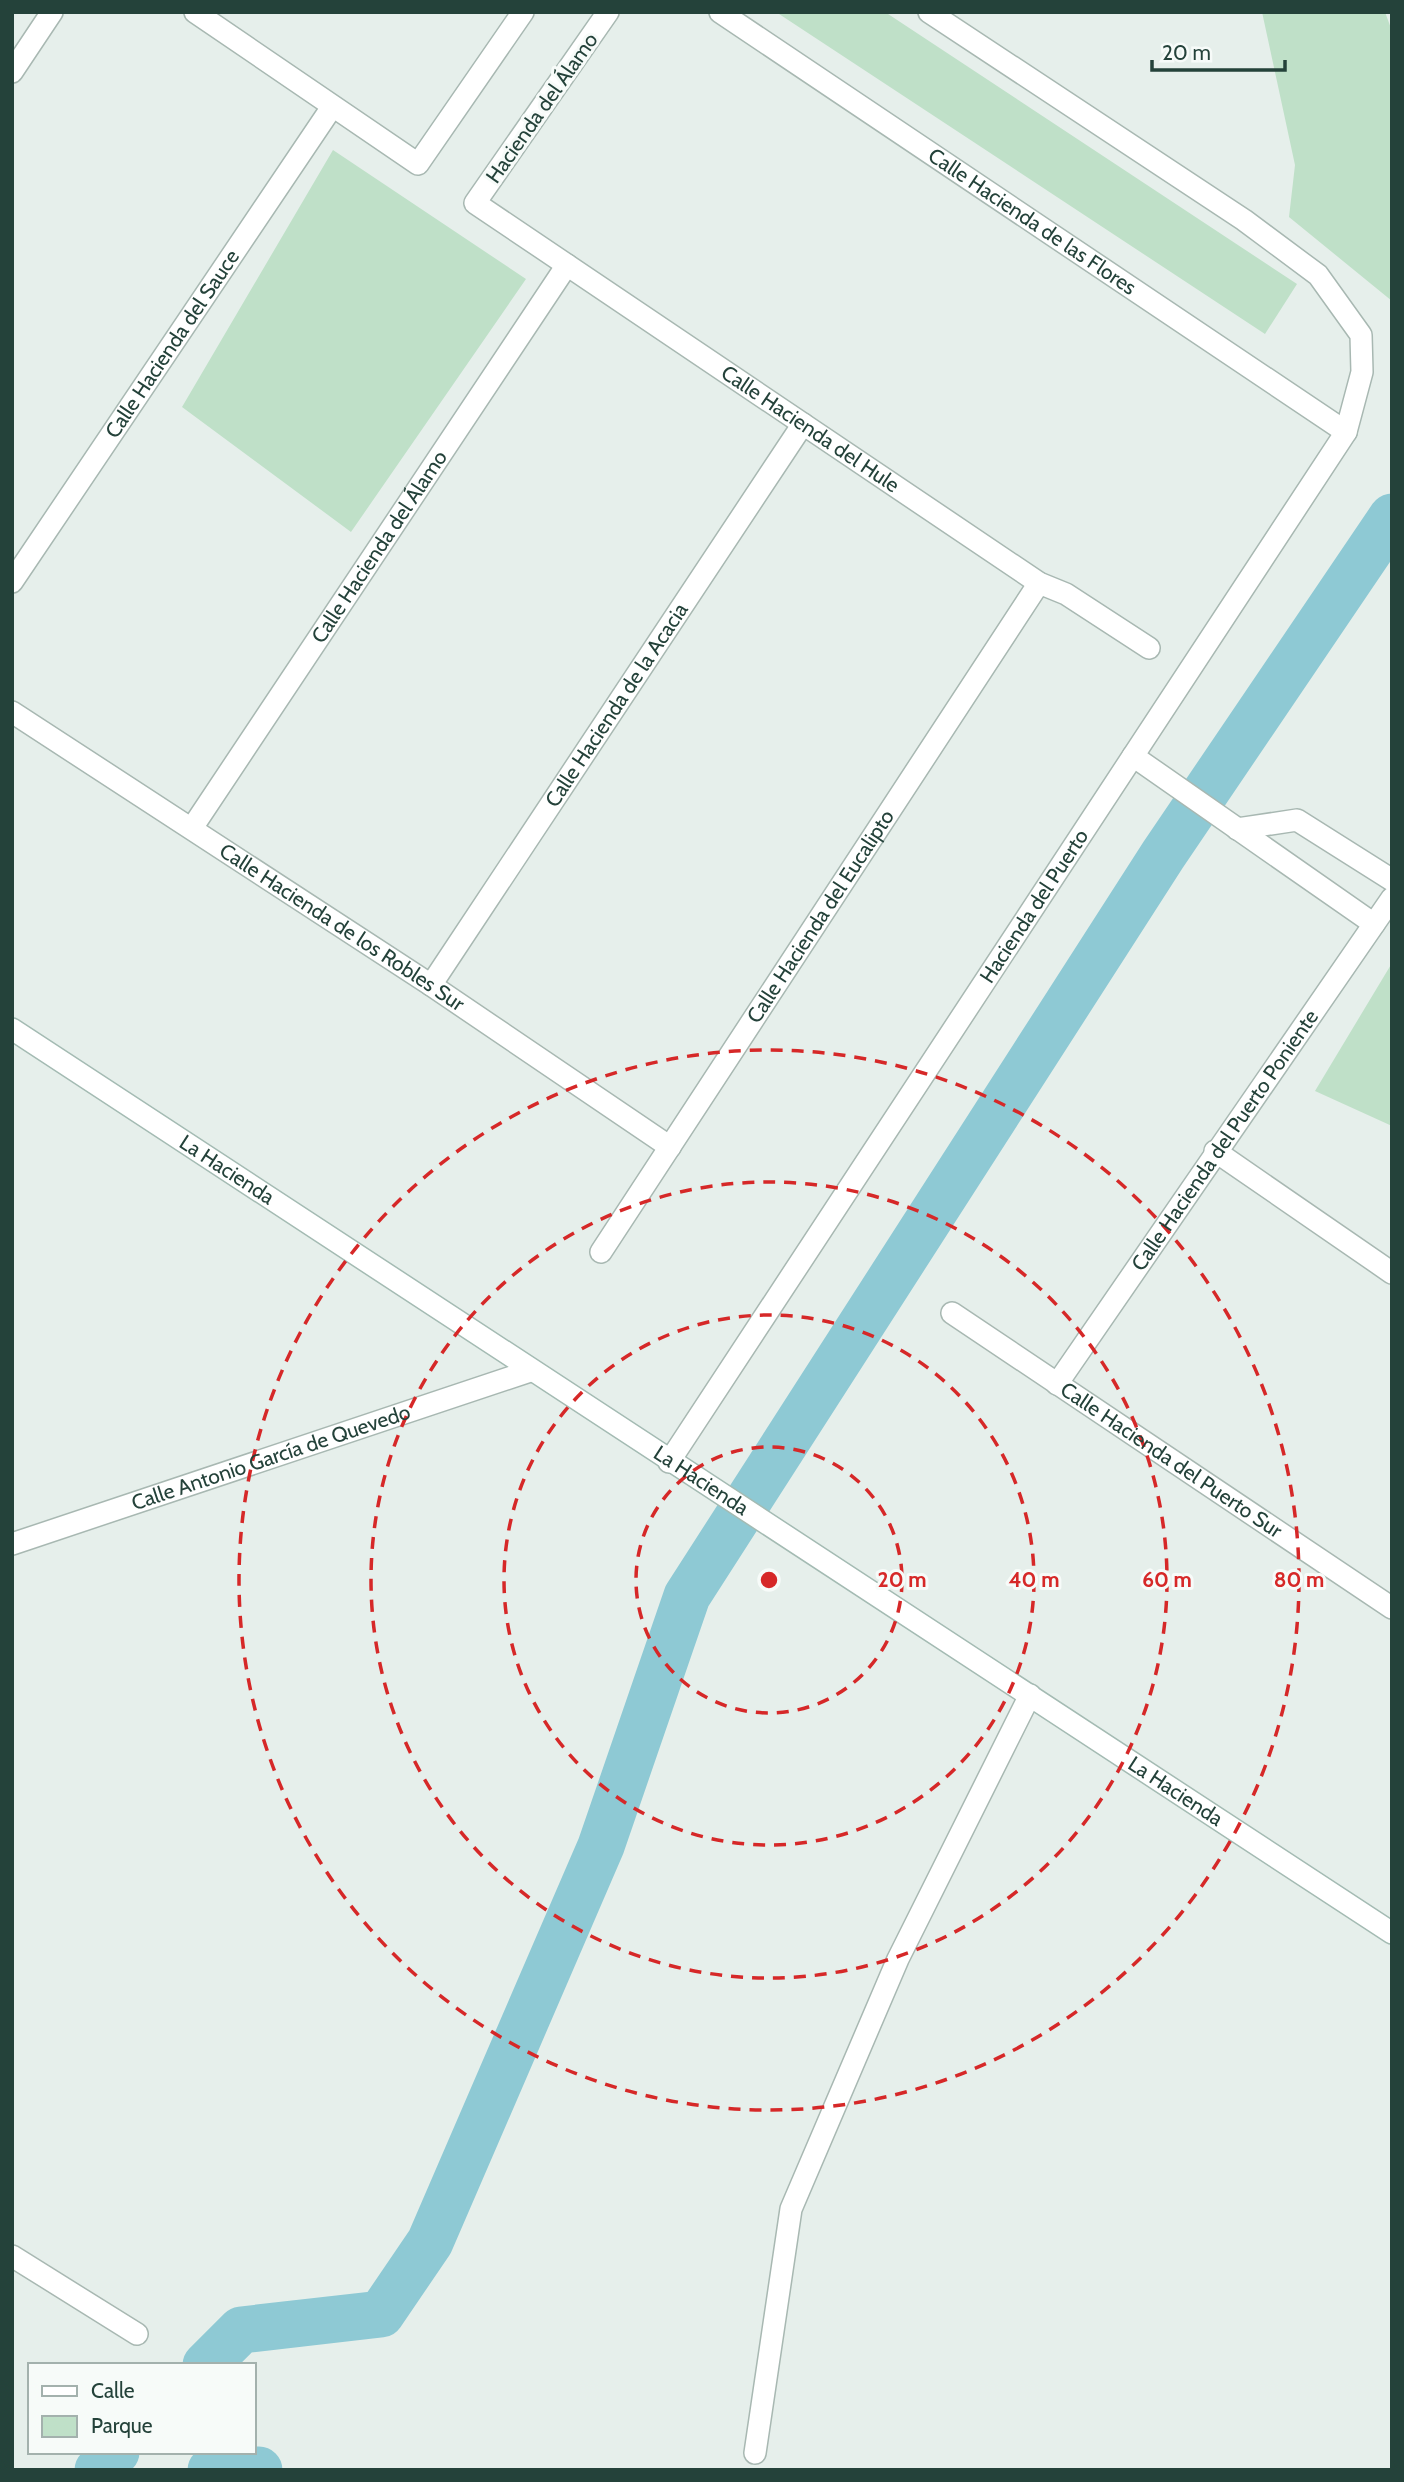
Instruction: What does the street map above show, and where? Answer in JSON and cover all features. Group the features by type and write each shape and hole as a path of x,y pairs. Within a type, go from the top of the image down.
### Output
{"street":[{"path":"12,72 52,12"},
{"path":"195,12 418,164 523,12"},
{"name":"Hacienda del Álamo","path":"475,203 608,12"},
{"name":"Calle Hacienda de las Flores","path":"720,12 1346,432"},
{"name":"Hacienda del Puerto","path":"670,1463 1346,432 1362,372 1361,335 1318,275 1244,220 929,12"},
{"name":"Calle Hacienda del Sauce","path":"12,582 332,107"},
{"name":"Calle Hacienda del Hule","path":"475,203 1039,583 1066,594 1149,648"},
{"name":"Calle Hacienda del Álamo","path":"192,828 567,265"},
{"name":"Calle Hacienda de la Acacia","path":"431,985 803,424"},
{"name":"Calle Hacienda del Eucalipto","path":"601,1252 1039,583"},
{"name":"Calle Hacienda de los Robles Sur","path":"12,712 431,985 670,1147"},
{"path":"1133,756 1374,924"},
{"path":"1237,829 1297,820 1392,880"},
{"name":"Calle Hacienda del Puerto Poniente","path":"1057,1384 1215,1151 1392,898"},
{"name":"La Hacienda","path":"12,1029 670,1463 1392,1933"},
{"path":"1215,1151 1392,1273"},
{"name":"Calle Hacienda del Puerto Sur","path":"952,1313 1392,1608"},
{"name":"Calle Antonio García de Quevedo","path":"12,1544 530,1371"},
{"path":"755,2453 791,2209 898,1959 1030,1695"},
{"path":"12,2256 137,2334"}],"green space":[{"path":"776,12 885,12 1297,284 1265,334"},
{"path":"1262,12 1385,12 1392,31 1392,301 1289,217 1295,165"},
{"path":"333,150 526,279 351,532 182,407"},
{"path":"1392,963 1392,1126 1315,1091"}],"waterway":[{"path":"208,2363 241,2330 381,2314 430,2242 601,1846 687,1596 1163,855 1392,517"},
{"path":"98,2470 114,2454"},
{"path":"211,2470 259,2470"}]}
